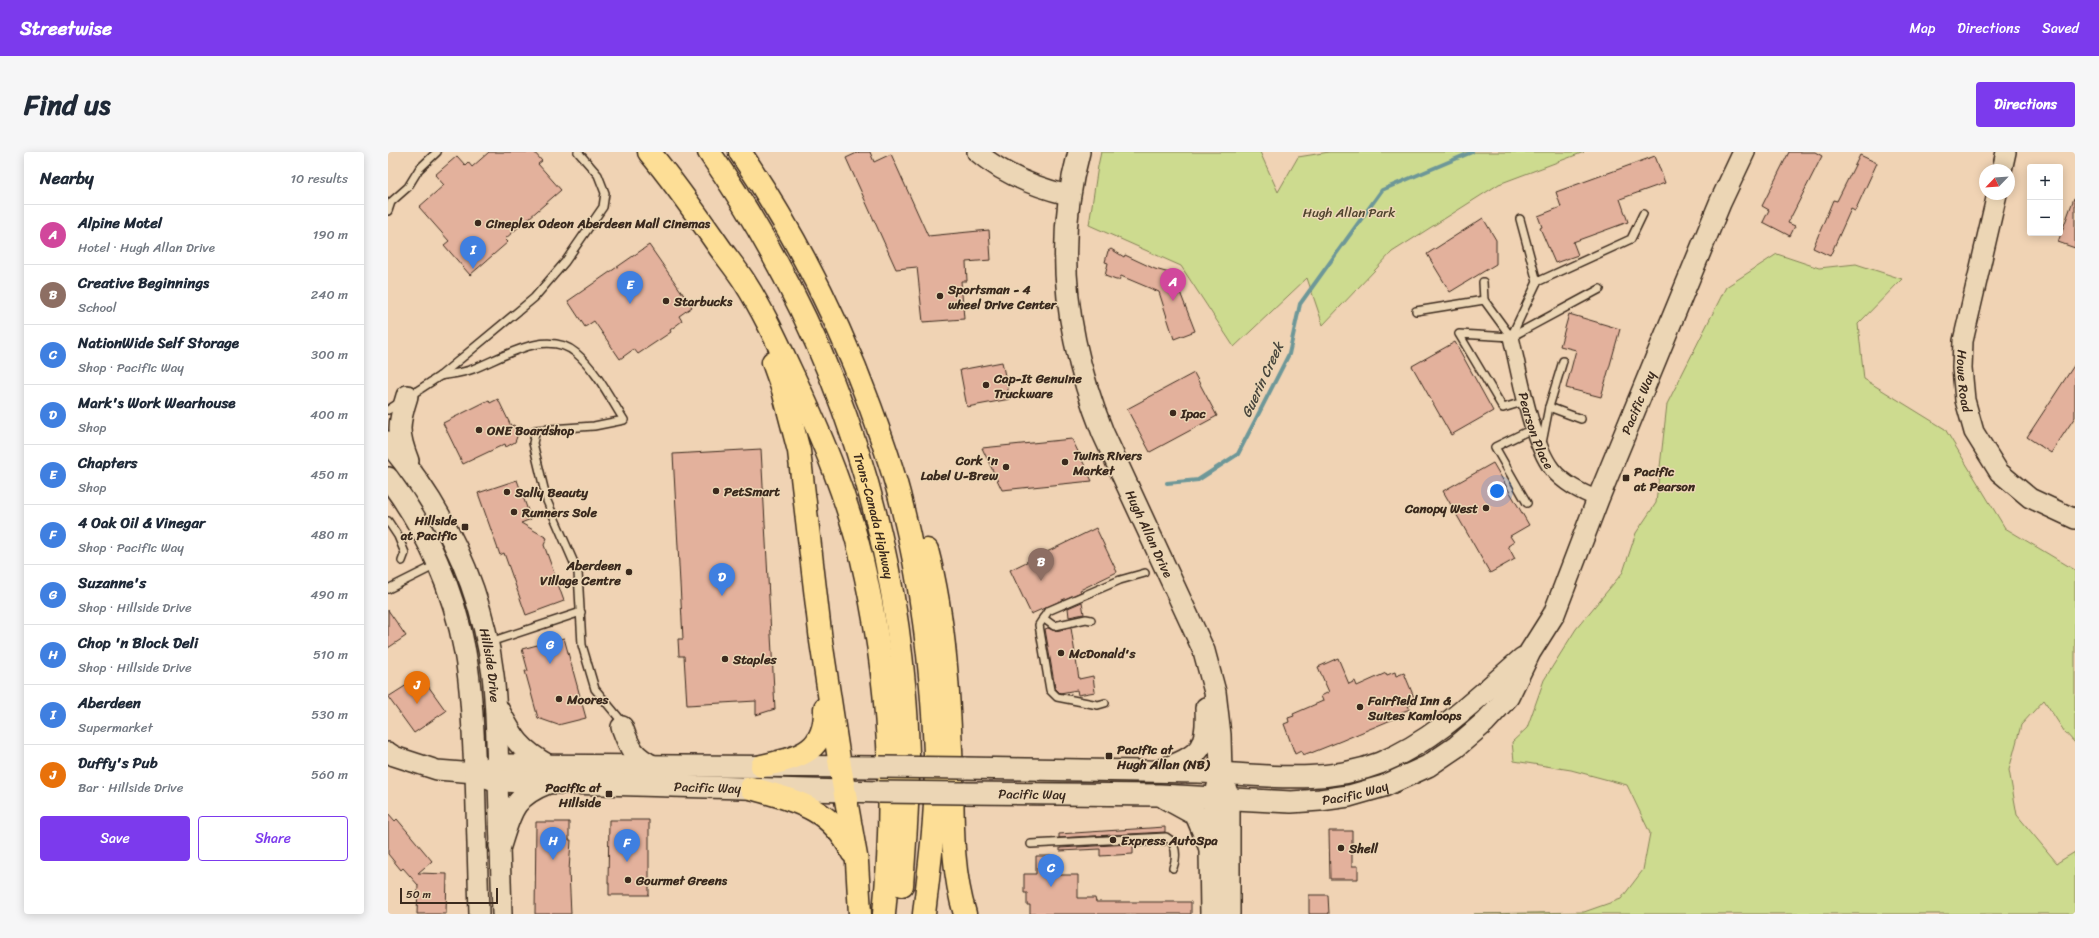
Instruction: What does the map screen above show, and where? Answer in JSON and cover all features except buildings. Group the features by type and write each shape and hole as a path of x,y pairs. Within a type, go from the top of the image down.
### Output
{"highway":[{"path":"649,152 675,183 743,279 765,317 817,426 840,486 866,576 881,660 890,755 888,868 884,914"},
{"name":"Trans-Canada Highway","path":"709,152 750,215 806,316 845,411 876,512 892,588 908,755 906,832 898,914"},
{"path":"740,152 772,202 829,307 848,348 886,450 902,504 913,553 928,664 935,768 934,804 924,914"},
{"path":"723,252 761,328 783,390 799,451 822,641 840,766 857,862 860,914"},
{"path":"886,450 918,520 928,556 935,595 944,652 950,716 954,858 958,891 965,914"},
{"path":"762,766 785,760 803,753 817,744 825,725 822,641"},
{"path":"751,788 792,800 824,816 844,835 857,862"}],"main road":[{"name":"Hugh Allan Drive","path":"1079,152 1068,195 1066,278 1070,322 1083,377 1103,433 1204,650 1215,692 1218,715 1229,914"},
{"name":"Pacific Way","path":"474,773 551,774 751,788 880,792 1159,795 1291,802 1349,796 1384,786 1408,776 1456,747 1485,722 1508,697 1530,652 1554,614 1598,499 1720,203 1744,152"},
{"path":"407,396 399,429 402,443 412,471"},
{"name":"Hillside Drive","path":"388,442 412,471 431,499 459,553 472,587 487,643 495,703 498,773"},
{"name":"Hillside Drive","path":"388,478 412,514 438,564 450,596 465,650 472,707 474,773"},
{"path":"1157,771 1188,759 1204,742 1207,731 1204,650"},
{"name":"Pacific Way","path":"551,774 598,767 762,766 1157,771 1290,778 1344,773 1379,763 1401,754 1443,727 1474,702 1530,652"},
{"path":"495,703 510,732 521,746 551,774 519,799 510,815 500,846"},
{"path":"598,767 613,761 619,754 622,727"},
{"path":"622,727 635,755 643,762 655,767"},
{"path":"1443,727 1456,747"},
{"path":"1159,795 1196,815 1210,850"},
{"name":"Hugh Allan Drive","path":"1210,914 1210,850 1222,799"}],"street":[{"path":"977,152 1011,176 1049,190 1068,195"},
{"path":"2003,164 2006,152"},
{"name":"Howe Road","path":"1996,200 1964,341 1962,368 1965,400 1974,432 1999,472 2030,498 2075,519"},
{"name":"Pearson Place","path":"1511,337 1526,400 1541,449 1552,469 1574,489 1598,499"},
{"name":"Pacific Way","path":"388,752 394,756 438,770 474,773"},
{"name":"Hillside Drive","path":"474,773 479,914"},
{"name":"Hillside Drive","path":"498,773 502,914"}],"lane":[{"path":"388,211 391,202 408,187 419,169 437,152"},
{"path":"388,410 407,396 440,376 534,298 565,262 603,207 605,193 598,176 578,152"},
{"path":"1511,337 1537,282 1631,239 1644,214"},
{"path":"1520,219 1537,282"},
{"path":"1483,282 1484,300 1511,337"},
{"path":"1526,400 1503,408 1458,334 1511,337 1600,289"},
{"path":"1416,311 1484,300"},
{"path":"440,376 471,370 522,348 539,344 554,344 575,352 588,365 624,420 594,426 536,430 533,443 547,502 578,572 582,645 596,689 618,718 622,727"},
{"path":"1541,449 1549,407 1563,361"},
{"path":"1549,407 1580,419"},
{"path":"1527,503 1494,447 1534,428"},
{"path":"388,521 398,536 405,553 402,561"},
{"path":"388,589 438,564"},
{"path":"1105,702 1098,705 1058,697 1050,690 1039,625 1042,618 1048,611 1120,580 1145,573"},
{"path":"487,643 581,612"},
{"path":"1042,618 1054,626 1086,619 1091,620"},
{"path":"1031,844 1166,837 1171,840 1174,847 1176,858 1173,868"}],"green space":[{"name":"Hugh Allan Park","path":"1101,152 1260,152 1278,192 1298,157 1329,152 1584,152 1499,184 1392,252 1323,325 1307,278 1234,347 1181,266 1089,225"},
{"path":"1777,254 1819,268 1856,264 1902,279 1858,324 1864,379 1945,429 2005,528 2075,570 2075,743 2064,731 2044,700 2021,725 2009,770 2017,815 2057,863 2075,852 2075,914 1474,914 1584,912 1621,899 1643,870 1650,833 1627,785 1571,770 1514,761 1512,742 1527,728 1544,680 1576,629 1623,572 1636,533 1656,503 1667,404 1726,287"}],"waterway":[{"name":"Guerin Creek","path":"1167,483 1198,480 1238,454 1289,354 1300,304 1382,190 1472,152"}],"place":[{"name":"Cineplex Odeon Aberdeen Mall Cinemas","path":"478,223"},
{"name":"Aberdeen","path":"473,269"},
{"name":"Sportsman - 4 wheel Drive Center","path":"940,296"},
{"name":"Starbucks","path":"666,301"},
{"name":"Alpine Motel","path":"1173,301"},
{"name":"Chapters","path":"630,304"},
{"name":"Cap-It Genuine Truckware","path":"986,385"},
{"name":"Ipac","path":"1173,413"},
{"name":"ONE Boardshop","path":"479,430"},
{"name":"Twins Rivers Market","path":"1065,462"},
{"name":"Cork 'n Label U-Brew","path":"1006,467"},
{"name":"Pacific at Pearson","path":"1626,478"},
{"name":"PetSmart","path":"716,491"},
{"name":"Sally Beauty","path":"507,492"},
{"name":"Canopy West","path":"1486,508"},
{"name":"Runners Sole","path":"514,512"},
{"name":"Hillside at Pacific","path":"465,527"},
{"name":"Aberdeen Village Centre","path":"629,572"},
{"name":"Creative Beginnings","path":"1041,581"},
{"name":"Mark's Work Wearhouse","path":"722,596"},
{"name":"McDonald's","path":"1061,653"},
{"name":"Staples","path":"725,659"},
{"name":"Suzanne's","path":"550,664"},
{"name":"Moores","path":"559,699"},
{"name":"Duffy's Pub","path":"417,704"},
{"name":"Fairfield Inn & Suites Kamloops","path":"1360,707"},
{"name":"Pacific at Hugh Allan (NB)","path":"1109,756"},
{"name":"Pacific at Hillside","path":"609,794"},
{"name":"Express AutoSpa","path":"1113,840"},
{"name":"Shell","path":"1341,848"},
{"name":"Chop 'n Block Deli","path":"553,860"},
{"name":"4 Oak Oil & Vinegar","path":"627,862"},
{"name":"Gourmet Greens","path":"628,880"},
{"name":"NationWide Self Storage","path":"1051,887"}]}
